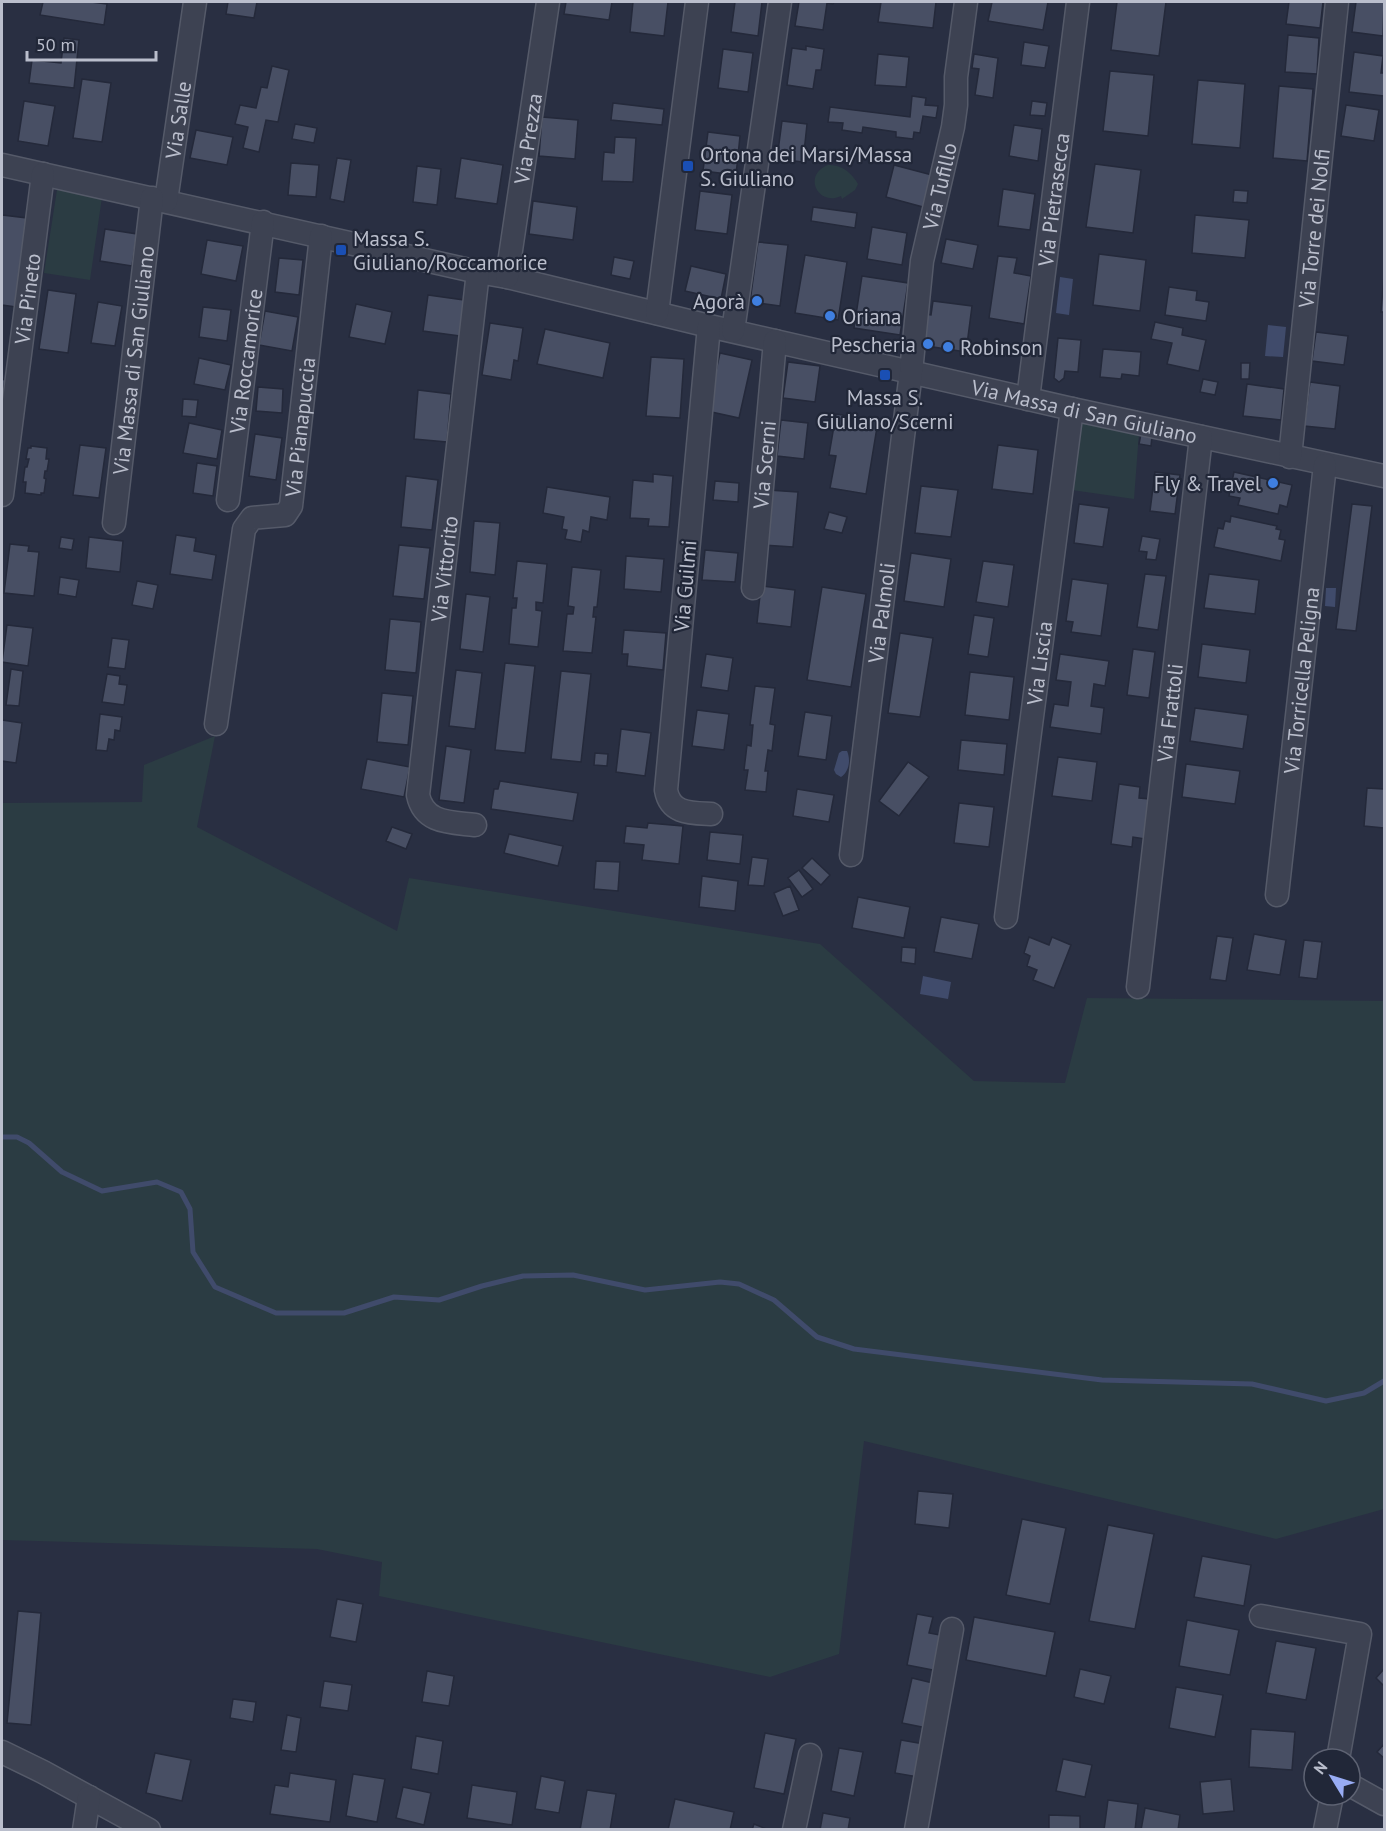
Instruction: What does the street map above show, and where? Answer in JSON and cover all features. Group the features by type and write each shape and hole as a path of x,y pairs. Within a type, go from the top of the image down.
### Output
{"street":[{"name":"Via Salle","path":"159,199 195,2"},
{"name":"Via Prezza","path":"507,277 548,2"},
{"path":"657,313 697,2"},
{"path":"733,331 780,2"},
{"name":"Via Tufillo","path":"911,372 925,244 954,121 956,77 966,2"},
{"name":"Via Pietrasecca","path":"1028,399 1078,2"},
{"name":"Via Torre dei Nolfi","path":"1290,457 1337,2"},
{"name":"Via Massa di San Giuliano","path":"2,165 507,277 1071,409 1324,465 1384,476"},
{"name":"Via Pineto","path":"2,495 43,174"},
{"name":"Via Massa di San Giuliano","path":"114,523 159,199"},
{"name":"Via Roccamorice","path":"228,500 263,222"},
{"name":"Via Pianapuccia","path":"216,724 244,529 252,518 281,516 288,513 291,506 321,236"},
{"name":"Via Vittorito","path":"475,825 442,821 430,816 421,806 418,795 478,272"},
{"name":"Via Guilmi","path":"709,326 666,790 669,800 680,811 711,814"},
{"name":"Via Scerni","path":"753,588 775,341"},
{"name":"Via Palmoli","path":"851,855 911,372"},
{"name":"Via Liscia","path":"1006,917 1071,409"},
{"name":"Via Frattoli","path":"1138,987 1201,437"},
{"name":"Via Torricella Peligna","path":"1277,895 1324,465"},
{"path":"1261,1616 1360,1635 1340,1747"},
{"path":"916,1830 952,1629"},
{"path":"2,1752 149,1830"},
{"path":"794,1830 810,1755"},
{"path":"1362,1792 1384,1804"},
{"path":"84,1830 88,1797"},
{"path":"1325,1830 1330,1807"}],"shaded area":[{"path":"828,165 842,168 853,176 858,184 855,190 842,199 841,196 833,198 820,194 816,188 816,176"},
{"path":"57,190 102,197 90,280 44,273"},
{"path":"1075,419 1139,433 1134,499 1065,489"},
{"path":"215,736 197,827 397,931 409,878 820,944 974,1081 1065,1083 1087,998 1384,1001 1384,1509 1276,1539 864,1441 839,1654 770,1677 379,1596 382,1562 317,1549 2,1540 2,803 142,802 144,765"}],"water":[{"path":"1060,277 1073,279 1069,315 1056,313"},
{"path":"1268,325 1286,327 1283,357 1265,356"},
{"path":"1326,588 1336,588 1335,607 1325,606"},
{"path":"847,751 849,762 846,772 841,777 834,770 839,753"},
{"path":"923,976 951,982 948,999 920,994"}],"building":[{"path":"43,2 107,4 104,25 40,15"},
{"path":"228,2 257,2 254,18 226,14"},
{"path":"566,2 612,2 609,20 564,14"},
{"path":"633,2 668,2 664,36 630,32"},
{"path":"735,2 762,2 758,36 731,32"},
{"path":"799,2 834,2 833,4 827,3 823,30 795,26"},
{"path":"881,2 936,2 933,28 878,22"},
{"path":"992,2 1048,2 1043,30 988,21"},
{"path":"1117,2 1166,2 1159,56 1111,50"},
{"path":"1289,2 1323,2 1320,28 1286,24"},
{"path":"1356,2 1384,2 1383,36 1352,32"},
{"path":"1288,35 1319,38 1317,74 1285,72"},
{"path":"64,38 79,40 74,88 29,83 32,60 61,63"},
{"path":"1024,42 1049,46 1045,68 1021,65"},
{"path":"806,46 824,49 821,70 816,70 813,89 787,85 792,48 806,50"},
{"path":"723,49 753,53 748,92 718,88"},
{"path":"1354,52 1383,56 1381,73 1384,73 1384,96 1349,92"},
{"path":"878,54 909,57 906,87 875,85"},
{"path":"974,54 998,58 993,98 975,95 979,69 972,68"},
{"path":"272,66 289,70 278,122 266,120 259,152 243,148 248,127 235,124 240,105 256,108 261,87 267,88"},
{"path":"1110,71 1154,75 1148,136 1103,131"},
{"path":"82,79 111,83 102,142 73,138"},
{"path":"1198,80 1245,84 1240,148 1192,144"},
{"path":"1279,86 1313,89 1307,161 1273,158"},
{"path":"912,96 926,98 925,105 938,106 936,118 923,116 920,133 914,132 913,139 896,137 896,132 863,127 862,133 842,130 843,123 828,122 830,107 910,117"},
{"path":"24,101 55,106 48,146 18,141"},
{"path":"1032,101 1047,103 1045,116 1030,115"},
{"path":"613,103 664,109 662,125 611,120"},
{"path":"1346,105 1379,110 1374,141 1341,136"},
{"path":"542,117 578,120 575,159 539,156"},
{"path":"782,121 807,124 803,162 777,159"},
{"path":"295,124 317,128 314,143 292,139"},
{"path":"1014,125 1042,129 1038,161 1009,156"},
{"path":"196,130 233,137 227,165 190,158"},
{"path":"708,132 740,136 736,175 703,171"},
{"path":"615,137 636,138 633,182 602,181 604,152 614,153"},
{"path":"337,158 351,160 344,202 330,199"},
{"path":"461,158 503,165 497,204 455,198"},
{"path":"291,163 319,165 316,197 288,195"},
{"path":"1095,164 1141,170 1133,233 1086,227"},
{"path":"894,165 932,175 923,207 886,197"},
{"path":"417,166 441,169 437,205 413,202"},
{"path":"1003,189 1035,194 1030,230 998,226"},
{"path":"1234,190 1248,191 1247,203 1233,202"},
{"path":"700,191 732,195 727,234 695,230"},
{"path":"533,201 577,207 573,240 529,234"},
{"path":"813,207 857,213 855,228 811,221"},
{"path":"2,215 27,218 16,307 2,305"},
{"path":"1195,215 1249,220 1245,258 1192,253"},
{"path":"872,227 907,233 902,265 867,259"},
{"path":"105,229 137,234 132,266 100,261"},
{"path":"946,239 978,245 973,269 941,263"},
{"path":"207,240 243,246 236,281 201,274"},
{"path":"758,242 788,245 780,306 750,302"},
{"path":"1099,254 1146,260 1140,311 1093,305"},
{"path":"805,255 847,262 838,320 795,313"},
{"path":"998,256 1017,258 1014,273 1031,276 1024,324 989,318"},
{"path":"614,257 634,261 630,279 611,275"},
{"path":"279,258 303,260 299,295 275,292"},
{"path":"691,266 726,274 721,299 685,291"},
{"path":"862,276 908,283 900,335 854,328"},
{"path":"1384,276 1384,312 1381,312"},
{"path":"1169,287 1197,291 1196,300 1209,302 1206,321 1165,315"},
{"path":"48,290 76,294 68,353 39,349"},
{"path":"428,295 464,300 460,336 423,331"},
{"path":"933,301 972,306 966,352 920,345 924,314 931,315"},
{"path":"98,302 122,306 115,346 91,343"},
{"path":"356,304 392,312 385,344 349,337"},
{"path":"203,307 231,310 227,341 199,337"},
{"path":"265,311 298,317 292,351 259,345"},
{"path":"1155,322 1183,328 1182,335 1206,340 1199,371 1167,364 1172,343 1151,339"},
{"path":"490,323 523,328 518,361 514,360 511,380 482,375"},
{"path":"545,329 610,343 603,378 537,364"},
{"path":"1316,332 1348,336 1344,365 1312,361"},
{"path":"1058,338 1081,340 1078,372 1065,371 1064,378 1059,382 1054,378"},
{"path":"1103,349 1141,352 1139,376 1122,374 1121,379 1100,377"},
{"path":"720,353 752,360 739,418 707,411"},
{"path":"651,357 684,359 680,418 646,416"},
{"path":"199,358 231,365 225,390 194,384"},
{"path":"788,362 820,366 815,402 783,398"},
{"path":"1241,363 1250,363 1249,379 1241,379"},
{"path":"2,379 5,380 2,402"},
{"path":"1203,379 1218,382 1215,395 1200,392"},
{"path":"1310,382 1340,386 1335,429 1304,426"},
{"path":"1247,384 1284,389 1281,420 1243,416"},
{"path":"258,387 283,389 282,413 256,411"},
{"path":"418,390 451,394 447,442 414,439"},
{"path":"183,399 198,400 196,417 182,416"},
{"path":"836,414 878,421 866,494 830,488 836,456 829,455"},
{"path":"781,420 808,423 804,459 777,456"},
{"path":"189,423 222,430 217,459 183,453"},
{"path":"255,434 282,438 276,480 249,476"},
{"path":"1141,434 1152,436 1151,446 1139,444"},
{"path":"80,445 106,448 99,498 73,495"},
{"path":"998,445 1038,450 1033,494 992,489"},
{"path":"31,446 47,448 46,459 49,459 47,471 45,471 44,493 41,495 25,493 26,482 23,482 25,467 29,459 26,459 28,448"},
{"path":"197,463 217,466 213,496 193,493"},
{"path":"1155,472 1180,475 1175,514 1150,511"},
{"path":"1234,472 1292,485 1287,507 1280,505 1278,514 1238,505 1240,498 1229,496"},
{"path":"653,474 673,476 669,527 648,526 649,519 630,518 633,480 653,482"},
{"path":"406,476 438,480 432,530 401,527"},
{"path":"715,481 739,483 738,502 713,500"},
{"path":"921,486 958,490 951,537 915,533"},
{"path":"547,487 610,497 607,520 591,517 589,532 583,530 581,542 565,539 567,530 562,529 564,517 543,513"},
{"path":"768,490 798,492 793,547 763,545"},
{"path":"1079,504 1109,508 1103,547 1074,543"},
{"path":"1352,504 1372,506 1356,631 1336,629"},
{"path":"829,512 847,517 842,533 824,529"},
{"path":"1231,516 1277,526 1276,529 1281,530 1279,539 1285,540 1281,561 1214,547 1218,528 1223,529 1225,521 1230,522"},
{"path":"474,521 500,523 495,575 470,572"},
{"path":"176,535 196,538 194,551 216,555 212,580 170,574"},
{"path":"1142,536 1160,539 1156,560 1146,559 1147,552 1139,551"},
{"path":"61,537 74,539 72,550 59,548"},
{"path":"89,537 123,541 120,572 86,568"},
{"path":"10,544 29,546 28,551 39,552 34,596 4,593"},
{"path":"399,545 430,548 424,599 393,596"},
{"path":"705,550 738,553 735,582 702,580"},
{"path":"911,553 951,559 944,607 904,601"},
{"path":"626,556 664,559 661,592 624,589"},
{"path":"517,561 547,564 543,603 536,602 536,610 542,611 538,647 509,644 512,608 516,608 517,598 513,598"},
{"path":"983,561 1014,565 1008,607 976,602"},
{"path":"572,567 601,570 597,607 594,607 593,617 596,617 592,653 563,651 567,614 573,614 574,607 568,606"},
{"path":"1145,574 1166,576 1158,630 1137,627"},
{"path":"1209,574 1259,580 1255,614 1204,608"},
{"path":"60,577 79,580 76,597 58,594"},
{"path":"1072,579 1108,584 1101,636 1071,632 1073,622 1066,621"},
{"path":"137,581 158,585 153,609 132,605"},
{"path":"761,586 795,590 791,627 757,623"},
{"path":"822,587 866,594 851,687 807,680"},
{"path":"466,594 490,597 483,652 460,649"},
{"path":"974,615 994,618 988,657 968,654"},
{"path":"390,619 421,622 416,673 385,670"},
{"path":"7,625 33,628 28,666 2,662"},
{"path":"624,630 666,633 663,670 627,666 628,654 622,654"},
{"path":"900,633 933,638 920,717 888,713"},
{"path":"112,638 129,640 125,669 108,667"},
{"path":"1202,644 1250,650 1246,683 1198,677"},
{"path":"1133,649 1155,652 1149,698 1127,695"},
{"path":"706,654 733,658 728,691 701,687"},
{"path":"1060,654 1109,661 1105,686 1094,684 1091,706 1104,708 1101,734 1050,727 1054,704 1068,706 1071,682 1056,680"},
{"path":"505,663 535,666 525,753 495,750"},
{"path":"11,669 23,671 19,706 6,705"},
{"path":"456,670 482,673 475,729 449,726"},
{"path":"561,671 591,674 581,762 551,759"},
{"path":"970,672 1014,677 1009,720 965,715"},
{"path":"107,674 120,676 119,684 127,685 124,705 102,702"},
{"path":"755,686 775,688 770,724 775,725 772,751 768,750 765,771 768,771 766,792 745,790 748,770 744,770 747,745 751,746 753,725 750,725"},
{"path":"382,693 413,696 408,745 377,742"},
{"path":"1195,708 1248,715 1243,749 1190,741"},
{"path":"697,710 729,714 724,750 692,746"},
{"path":"805,712 832,716 826,760 798,756"},
{"path":"100,714 122,717 120,731 115,730 114,740 109,739 107,751 96,750"},
{"path":"2,720 22,723 16,763 2,761"},
{"path":"621,729 651,733 645,776 616,772"},
{"path":"961,740 1007,744 1004,775 958,770"},
{"path":"446,746 471,750 464,803 439,800"},
{"path":"595,753 608,754 607,766 594,765"},
{"path":"1058,757 1097,762 1092,801 1052,796"},
{"path":"367,759 410,767 404,797 361,789"},
{"path":"908,762 929,777 899,816 879,801"},
{"path":"1186,764 1240,771 1235,804 1182,797"},
{"path":"500,781 578,793 573,821 491,809 494,789 498,789"},
{"path":"1119,784 1140,787 1139,798 1150,799 1145,839 1133,837 1132,847 1111,844"},
{"path":"1367,788 1384,789 1384,828 1364,826"},
{"path":"797,789 834,795 829,822 793,816"},
{"path":"959,803 994,807 989,847 954,843"},
{"path":"648,823 683,826 679,864 642,860 644,845 624,843 626,826 647,828"},
{"path":"392,827 412,834 406,849 386,841"},
{"path":"710,832 743,835 740,864 707,860"},
{"path":"509,834 563,846 558,866 504,853"},
{"path":"752,857 768,859 764,886 748,885"},
{"path":"812,858 830,875 821,885 802,868"},
{"path":"596,861 620,862 618,891 594,889"},
{"path":"799,870 813,889 802,897 788,878"},
{"path":"702,876 738,881 735,911 699,907"},
{"path":"790,886 799,910 783,916 774,893"},
{"path":"858,897 910,907 904,938 852,928"},
{"path":"941,917 979,924 972,959 934,952"},
{"path":"1254,934 1286,940 1280,975 1247,970"},
{"path":"1217,936 1233,938 1226,981 1210,979"},
{"path":"1029,937 1049,945 1052,937 1071,945 1054,988 1033,980 1037,970 1027,966 1030,956 1024,953"},
{"path":"1304,940 1322,942 1317,979 1299,977"},
{"path":"902,947 916,948 915,964 901,962"},
{"path":"918,1491 953,1494 949,1528 915,1524"},
{"path":"1022,1519 1066,1528 1050,1604 1006,1595"},
{"path":"1108,1525 1154,1534 1135,1629 1089,1621"},
{"path":"1202,1556 1251,1565 1244,1606 1194,1597"},
{"path":"337,1599 363,1604 356,1642 330,1637"},
{"path":"18,1611 41,1613 31,1725 7,1723"},
{"path":"917,1614 933,1617 929,1633 945,1636 938,1671 907,1665"},
{"path":"974,1617 1055,1632 1046,1676 966,1660"},
{"path":"1187,1620 1239,1630 1230,1675 1179,1666"},
{"path":"1276,1641 1316,1648 1306,1700 1266,1693"},
{"path":"1080,1669 1111,1676 1104,1704 1074,1697"},
{"path":"1384,1669 1384,1686 1376,1678"},
{"path":"427,1671 454,1676 449,1706 422,1702"},
{"path":"912,1678 937,1684 927,1728 902,1723"},
{"path":"324,1681 352,1685 348,1711 320,1707"},
{"path":"1176,1687 1223,1695 1215,1737 1169,1728"},
{"path":"233,1699 256,1702 253,1722 230,1718"},
{"path":"287,1715 301,1718 296,1752 281,1750"},
{"path":"1251,1729 1295,1732 1292,1770 1249,1767"},
{"path":"765,1733 796,1739 784,1794 754,1788"},
{"path":"416,1736 443,1741 438,1774 411,1769"},
{"path":"901,1740 924,1744 918,1777 895,1773"},
{"path":"1384,1744 1384,1758 1377,1752"},
{"path":"839,1748 863,1752 854,1796 831,1791"},
{"path":"155,1753 191,1760 182,1801 146,1793"},
{"path":"1063,1759 1092,1765 1085,1797 1056,1791"},
{"path":"290,1773 336,1780 330,1822 270,1814 275,1785 288,1787"},
{"path":"353,1774 385,1779 377,1822 346,1816"},
{"path":"541,1776 565,1781 559,1813 535,1809"},
{"path":"1231,1779 1234,1811 1203,1814 1200,1782"},
{"path":"472,1785 517,1792 512,1825 467,1818"},
{"path":"403,1787 431,1793 424,1825 396,1818"},
{"path":"587,1790 616,1794 610,1830 580,1830"},
{"path":"675,1799 734,1812 730,1830 668,1830"},
{"path":"1108,1800 1138,1804 1135,1830 1104,1830"},
{"path":"1145,1808 1180,1815 1178,1830 1141,1830"},
{"path":"823,1813 850,1818 848,1830 820,1830"},
{"path":"1049,1815 1080,1816 1080,1830 1049,1830"},
{"path":"754,1824 769,1830 752,1830"}],"waterway":[{"path":"2,1137 17,1137 29,1143 62,1172 102,1191 157,1182 181,1192 190,1209 193,1252 215,1287 276,1313 344,1313 394,1297 439,1300 523,1276 573,1275 645,1290 720,1282 739,1284 774,1300 817,1337 854,1349 1102,1380 1252,1384 1326,1401 1364,1393 1384,1381"}],"place":[{"name":"Ortona dei Marsi/Massa S. Giuliano","path":"688,166"},
{"name":"Massa S. Giuliano/Roccamorice","path":"341,250"},
{"name":"Agorà","path":"757,301"},
{"name":"Oriana","path":"830,316"},
{"name":"Pescheria","path":"928,344"},
{"name":"Robinson","path":"948,347"},
{"name":"Massa S. Giuliano/Scerni","path":"885,375"},
{"name":"Fly & Travel","path":"1273,483"}]}
